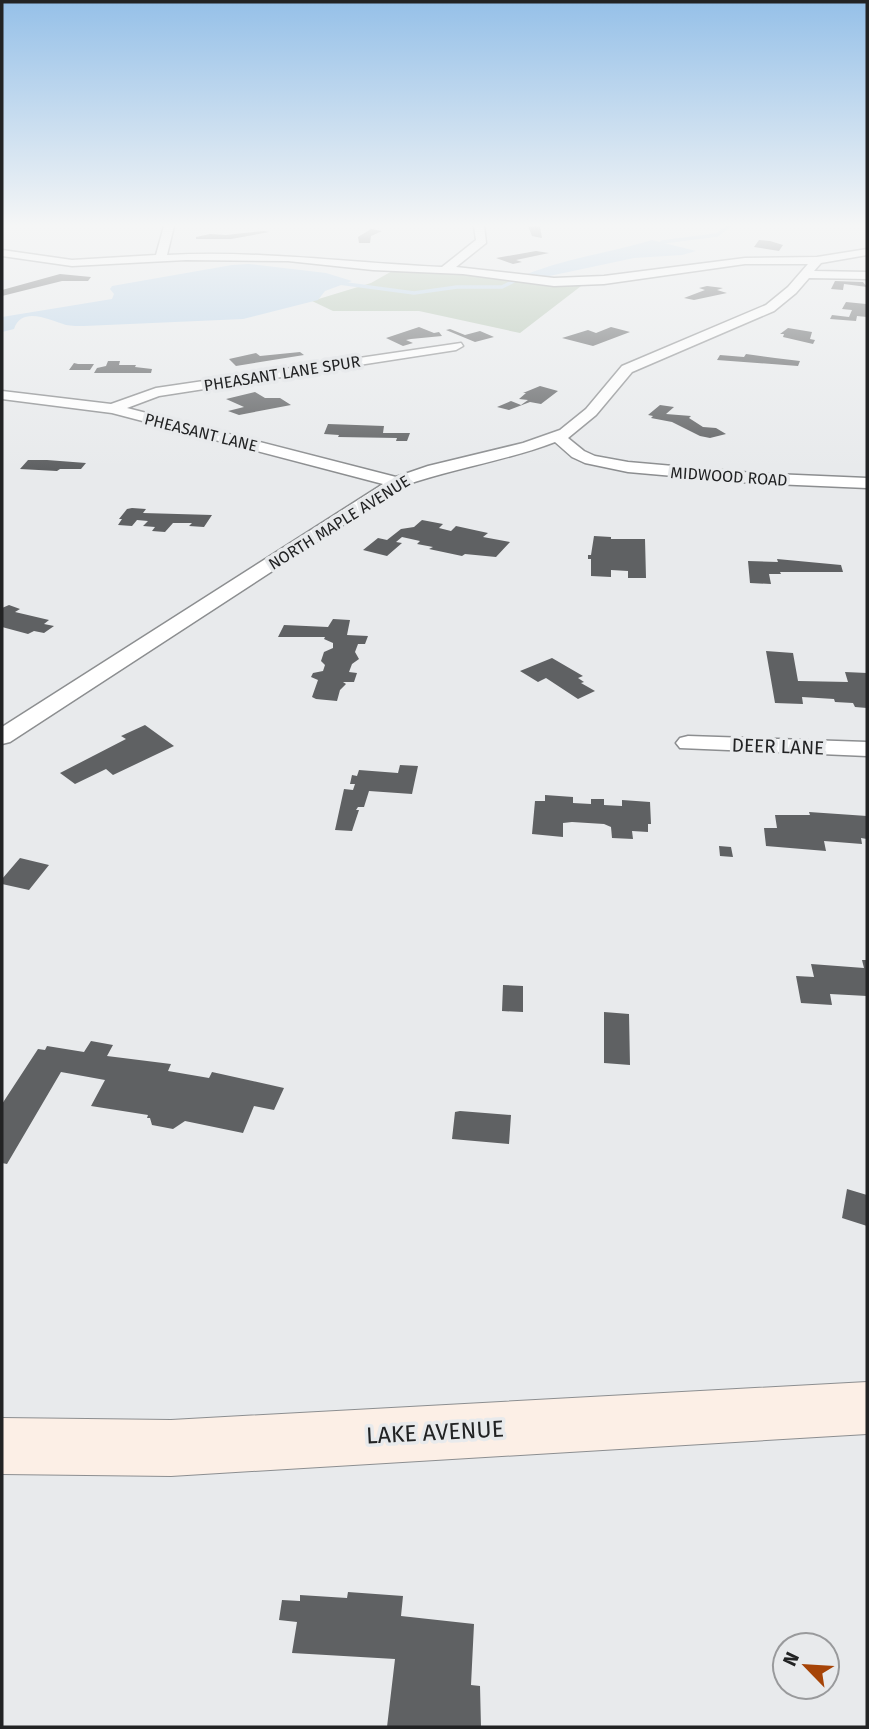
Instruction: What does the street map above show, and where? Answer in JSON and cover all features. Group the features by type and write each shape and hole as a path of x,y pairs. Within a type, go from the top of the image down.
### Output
{"main road":[{"name":"LAKE AVENUE","path":"2,1446 171,1448 867,1408"}],"street":[{"name":"NORTH MAPLE AVENUE","path":"2,737 397,482 434,469 558,437 591,412 628,369 772,307"},
{"name":"PHEASANT LANE SPUR","path":"111,410 156,393 456,346"},
{"name":"PHEASANT LANE","path":"2,396 34,397 111,410 397,482"},
{"name":"MIDWOOD ROAD","path":"558,437 578,454 591,460"},
{"name":"MIDWOOD ROAD","path":"508,452 591,460 687,474 867,483"},
{"path":"2,712 26,721"},
{"name":"DEER LANE","path":"688,743 867,748"}],"green space":[{"path":"324,307 554,307 520,333 419,311 333,311"}],"water":[{"path":"65,307 292,307 243,319 80,326 30,316 18,322 14,329 2,332 2,317"}],"building":[{"path":"843,307 866,307 867,317 857,316 856,321 830,319 832,315 849,317 852,310 842,309"},
{"path":"419,327 434,333 439,332 442,336 406,340 413,343 403,346 386,338"},
{"path":"611,327 630,332 593,346 562,338 588,330 596,333"},
{"path":"788,328 812,332 810,339 815,340 813,344 783,337 784,334 780,334"},
{"path":"446,330 465,335 480,331 494,337 475,342"},
{"path":"300,352 304,355 236,366 229,359 256,353 260,356"},
{"path":"746,354 800,361 798,366 717,360 720,355 744,357"},
{"path":"108,361 120,361 119,365 152,369 151,373 94,373 97,368 106,366"},
{"path":"74,363 94,364 90,370 69,370"},
{"path":"540,386 558,391 541,404 530,402 509,410 497,407 511,401 521,405 528,400 519,399 526,393 523,393"},
{"path":"255,392 265,398 280,398 291,405 239,415 228,411 244,407 226,399"},
{"path":"660,405 674,407 666,414 691,416 689,418 703,427 716,428 726,434 710,438 700,436 672,422 651,418 653,416 648,415"},
{"path":"328,424 384,426 383,433 410,433 407,441 396,441 397,438 338,437 339,435 324,434"},
{"path":"28,460 86,463 81,469 20,469"},
{"path":"127,509 146,509 143,513 212,515 204,527 189,526 192,523 173,523 165,532 152,531 155,527 143,526 148,521 137,520 132,526 118,525"},
{"path":"422,520 443,524 439,528 451,531 456,526 488,533 483,537 510,542 496,557 462,556 429,549 433,547 402,537 396,542 402,543 387,556 363,550 378,538 387,540 401,529 414,527"},
{"path":"594,536 645,539 646,578 628,578 628,571 611,570 611,577 591,576 591,559 588,559 588,555 591,555"},
{"path":"777,559 841,565 843,572 780,572 781,574 769,574 771,584 750,583 748,561 778,562"},
{"path":"9,605 20,609 15,612 49,620 44,624 54,626 44,633 34,631 28,634 2,627 2,608"},
{"path":"333,619 350,620 347,635 368,636 365,644 358,644 355,652 359,659 352,664 349,672 357,673 354,682 343,682 346,684 340,690 337,701 312,697 318,680 311,677 313,673 323,671 325,665 321,661 324,652 333,648 333,643 324,639 325,637 278,637 284,625 328,627"},
{"path":"766,651 793,653 798,681 848,682 845,672 867,673 867,708 855,707 853,703 835,702 834,699 802,697 803,704 775,703"},
{"path":"552,658 583,676 578,678 584,682 581,683 595,691 578,699 546,678 538,682 520,671"},
{"path":"145,725 174,746 113,775 106,769 75,784 60,773 126,739 121,736"},
{"path":"400,765 418,766 412,794 369,791 364,807 358,807 356,810 359,810 352,831 335,830 344,789 353,790 355,784 350,784 352,775 357,776 359,770 398,773"},
{"path":"545,795 573,797 573,803 591,804 591,799 604,799 604,805 622,806 622,800 650,802 651,824 648,824 648,832 632,831 633,839 612,838 611,827 604,824 572,822 563,823 563,837 532,834 535,801 545,801"},
{"path":"809,812 867,816 867,839 861,838 862,844 824,841 826,851 766,846 764,828 777,828 775,815 810,815"},
{"path":"719,846 731,847 733,857 720,856"},
{"path":"20,858 49,865 29,890 2,884 2,879"},
{"path":"862,960 867,960 867,996 830,994 832,1005 801,1003 796,976 814,977 811,964 864,968"},
{"path":"503,985 523,986 523,1012 502,1011"},
{"path":"604,1012 629,1014 630,1065 604,1063"},
{"path":"91,1041 113,1045 107,1056 171,1064 168,1071 209,1078 212,1072 284,1088 274,1110 254,1106 243,1133 185,1121 173,1129 152,1125 148,1115 91,1106 105,1080 61,1072 7,1164 2,1163 2,1104 38,1049 45,1050 47,1046 84,1052"},
{"path":"455,1112 511,1115 509,1144 452,1139"},
{"path":"847,1189 867,1195 867,1226 842,1218"},
{"path":"348,1592 403,1596 401,1616 474,1624 471,1685 480,1686 481,1727 387,1727 395,1659 292,1653 297,1622 279,1620 282,1600 300,1601 300,1595 347,1598"}]}
